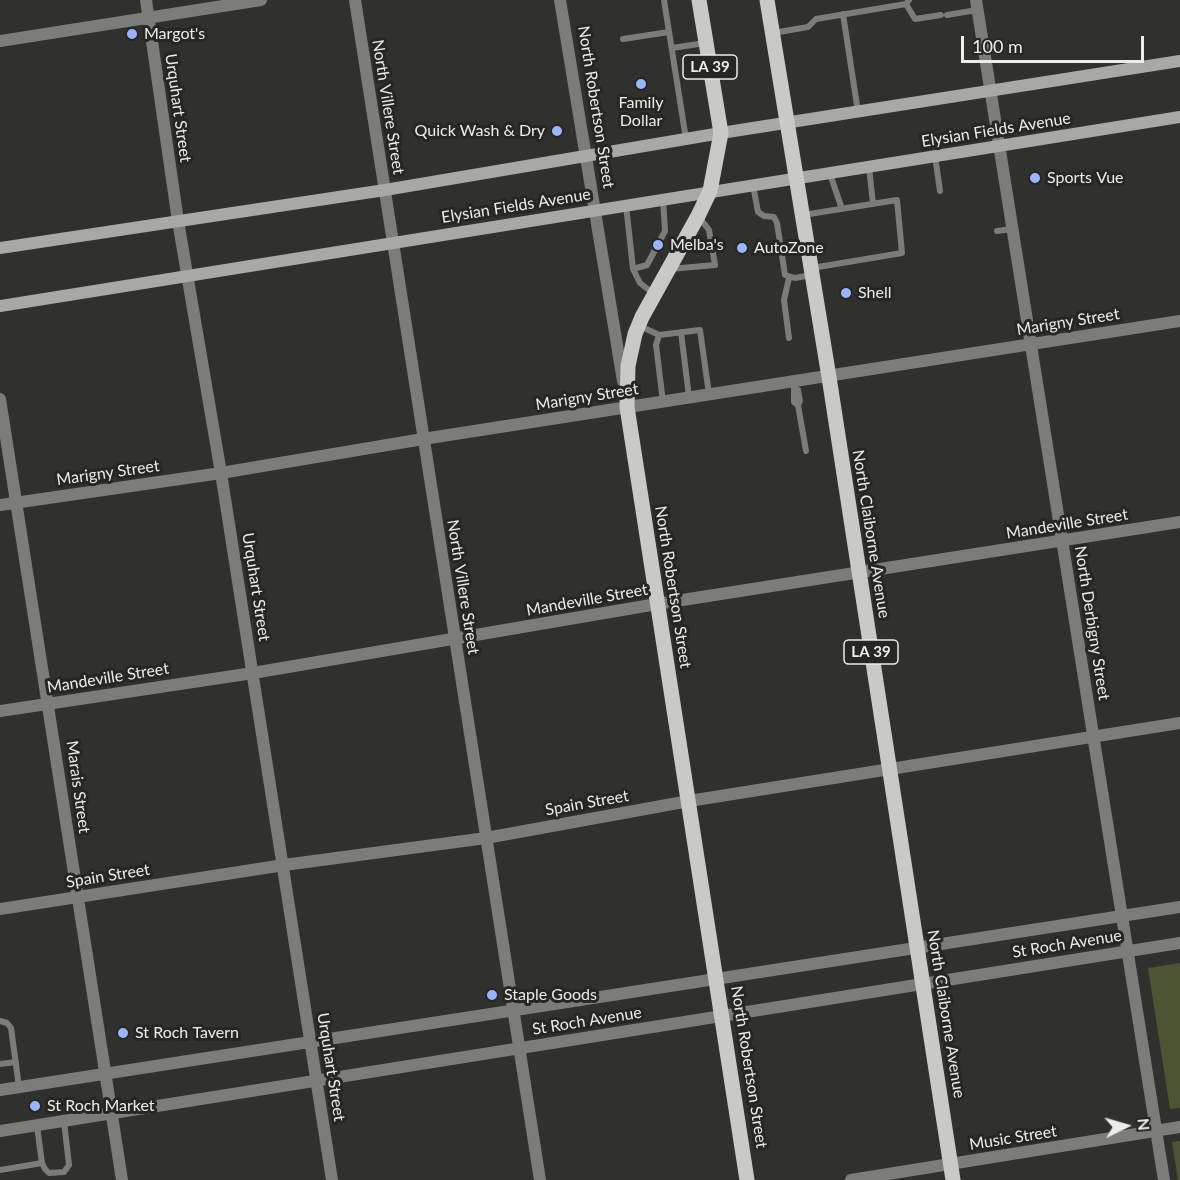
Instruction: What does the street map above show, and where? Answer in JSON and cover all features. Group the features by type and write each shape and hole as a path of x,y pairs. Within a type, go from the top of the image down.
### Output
{"main road":[{"name":"LA 39","path":"627,407 630,350 639,325 710,191 721,134 699,0"},
{"name":"North Claiborne Avenue","path":"767,0 829,377 952,1173"},
{"path":"0,248 385,190 686,139 1180,61"},
{"name":"Elysian Fields Avenue","path":"0,306 1180,117"},
{"name":"North Robertson Street","path":"627,407 747,1180"}],"street":[{"name":"Urquhart Street","path":"146,0 178,220 284,865 332,1180"},
{"path":"0,41 261,0"},
{"name":"North Villere Street","path":"355,0 540,1180"},
{"name":"North Robertson Street","path":"560,0 627,407"},
{"name":"North Derbigny Street","path":"977,5 1164,1180"},
{"name":"Marigny Street","path":"0,505 221,473 627,407 794,385 829,377 1180,321"},
{"name":"Marais Street","path":"0,399 122,1180"},
{"name":"Mandeville Street","path":"0,711 253,673 657,604 1180,522"},
{"name":"Spain Street","path":"0,909 284,865 486,838 689,801 1180,723"},
{"name":"St Roch Avenue","path":"0,1090 1180,907"},
{"name":"St Roch Avenue","path":"0,1131 1180,943"},
{"name":"Music Street","path":"851,1180 952,1173 1180,1127"}],"lane":[{"path":"664,0 686,139"},
{"path":"772,33 808,27 816,19 907,2 915,19 944,15 977,5"},
{"path":"843,14 858,113"},
{"path":"623,39 669,32"},
{"path":"672,48 706,42"},
{"path":"935,156 940,191"},
{"path":"869,167 873,204"},
{"path":"829,173 842,209"},
{"path":"753,185 758,212 774,218 777,223 785,275 789,278"},
{"path":"633,269 646,265 665,231 663,199"},
{"path":"789,278 903,253 897,200 803,215"},
{"path":"626,205 633,269 640,283 655,294"},
{"path":"668,270 715,265 709,230 698,216"},
{"path":"997,231 1012,229"},
{"path":"789,278 784,300 789,338"},
{"path":"639,325 659,335 700,330 710,395"},
{"path":"681,332 689,398"},
{"path":"659,335 656,345 663,402"},
{"path":"794,385 798,390 800,401 798,405 806,451"},
{"path":"0,1021 11,1028 19,1087"},
{"path":"0,1064 16,1062"},
{"path":"37,1126 42,1163 49,1173 64,1172 69,1165 64,1121"},
{"path":"0,1170 42,1163"}],"green space":[{"path":"1180,963 1180,1108 1170,1109 1148,968"},
{"path":"1180,1141 1180,1180 1178,1180 1172,1142"}],"place":[{"name":"Margot's","path":"132,34"},
{"name":"Family Dollar","path":"641,84"},
{"name":"Quick Wash & Dry","path":"557,131"},
{"name":"Sports Vue","path":"1035,178"},
{"name":"Melba's","path":"658,245"},
{"name":"AutoZone","path":"742,248"},
{"name":"Shell","path":"846,293"},
{"name":"Staple Goods","path":"492,995"},
{"name":"St Roch Tavern","path":"123,1033"},
{"name":"St Roch Market","path":"35,1106"}]}
